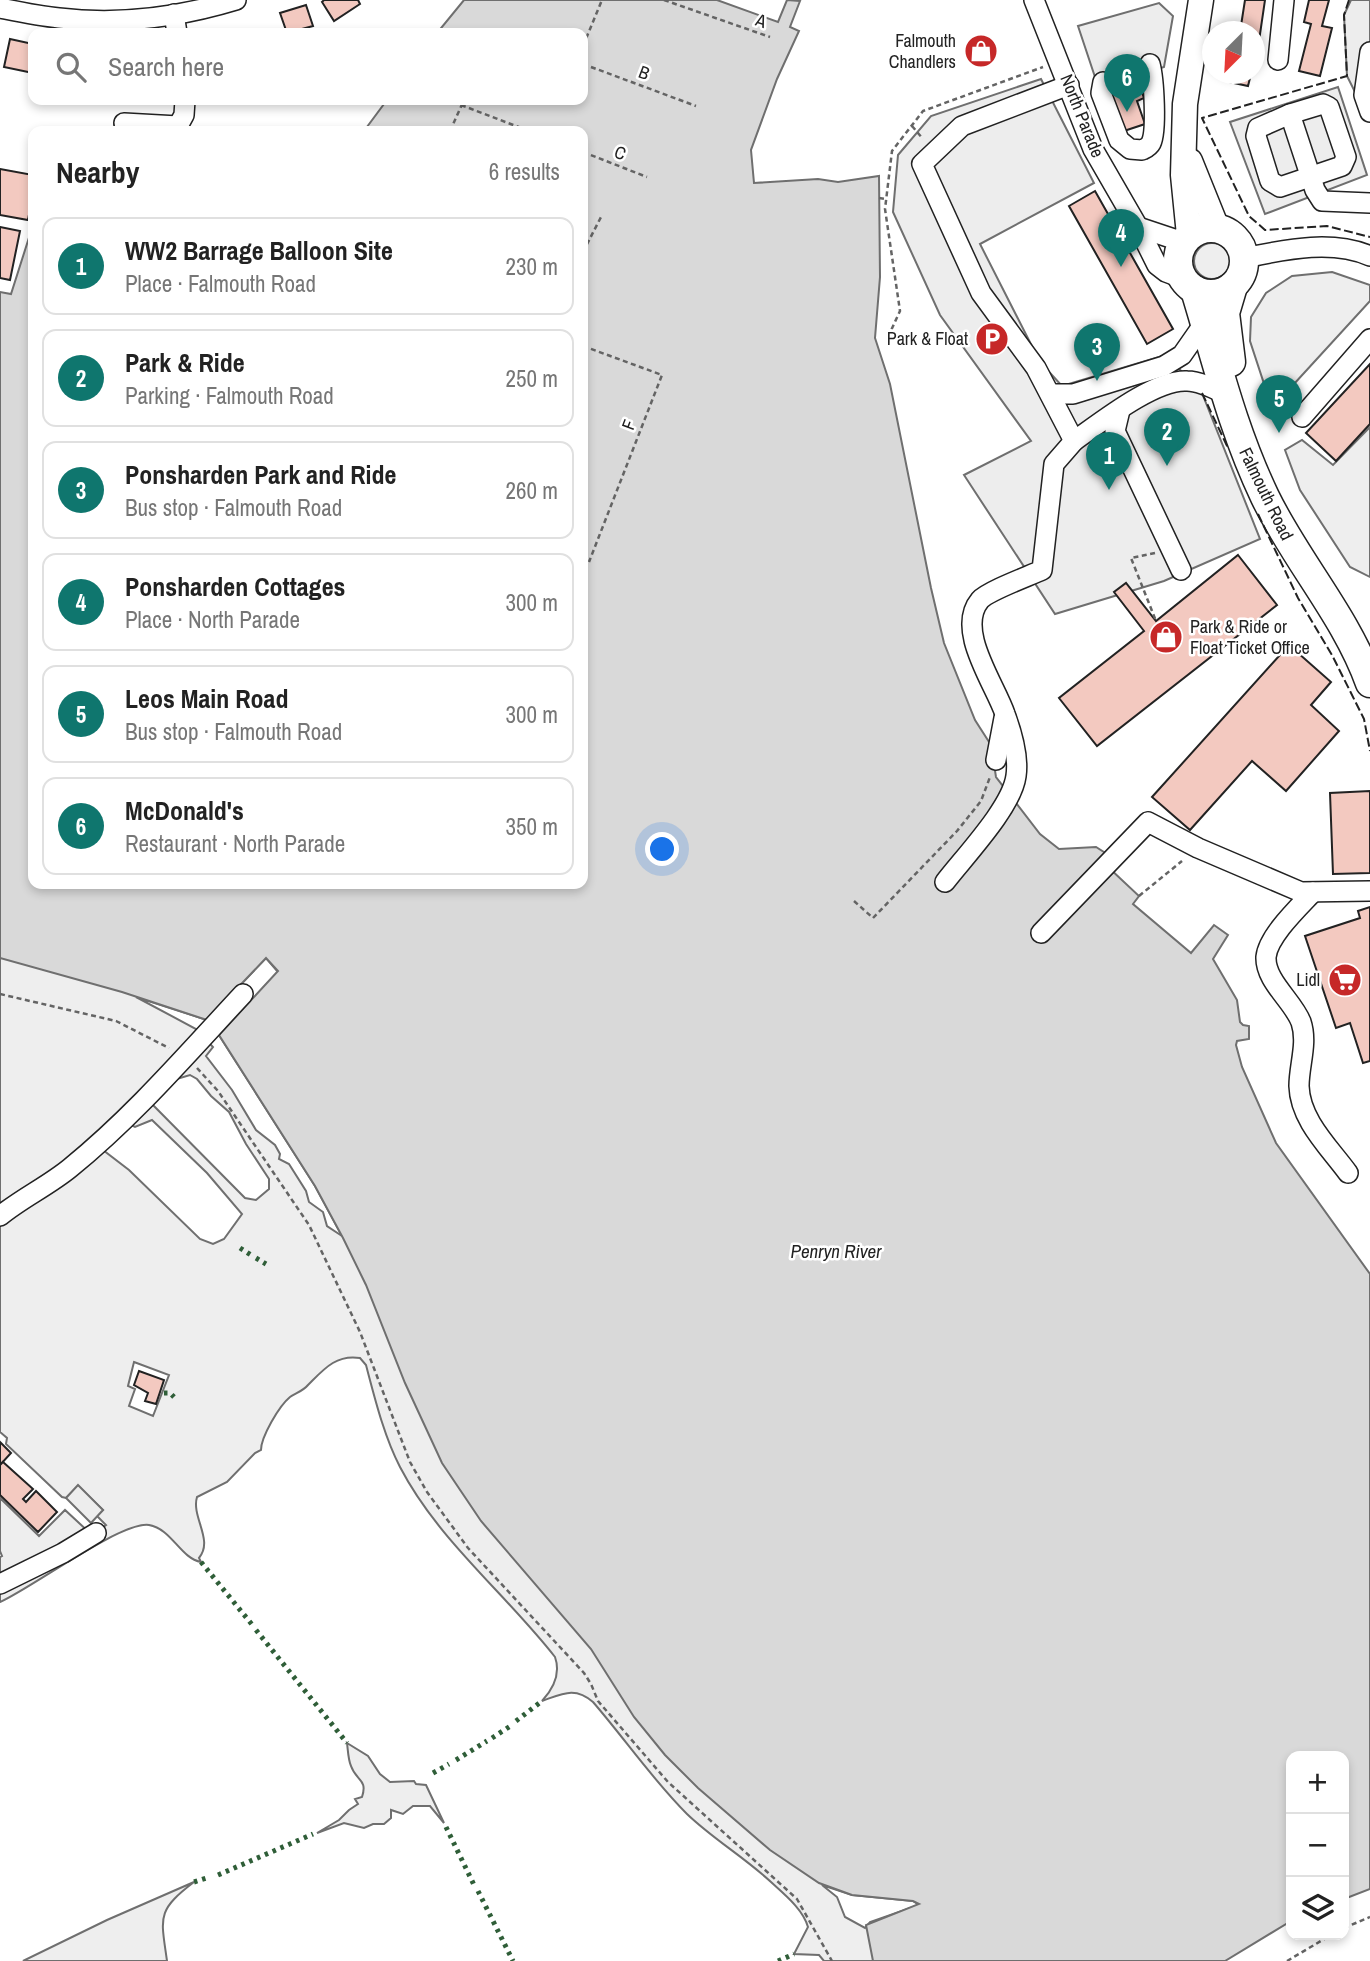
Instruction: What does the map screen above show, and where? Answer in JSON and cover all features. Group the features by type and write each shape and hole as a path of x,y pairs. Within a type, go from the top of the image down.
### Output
{"highway":[{"path":"1186,239 1208,228 1217,228 1236,239 1244,258"},
{"name":"Falmouth Road","path":"1186,239 1178,260 1205,322 1223,393 1239,440 1266,499 1297,556 1338,616 1370,683"},
{"name":"Falmouth Road","path":"1244,258 1240,278 1233,286 1225,313 1232,372 1253,429 1301,525 1360,618 1370,639"},
{"path":"1189,284 1215,294 1233,286"}],"main road":[{"path":"1186,239 1183,175 1185,104 1201,0"},
{"path":"1184,133 1191,162 1217,228"}],"street":[{"path":"0,8 93,21 175,23 236,0"},
{"name":"North Parade","path":"1034,0 1093,149 1157,265 1189,284"},
{"path":"1278,60 1284,0"},
{"path":"1370,52 1364,96 1370,112"},
{"path":"1103,82 1101,93 1119,140 1136,151 1142,150 1148,147 1153,137 1153,78 1150,64"},
{"path":"1069,85 962,126 922,164 981,293 1036,368 1073,441"},
{"path":"1323,104 1329,107 1346,157 1342,166 1280,187 1270,181 1256,136 1258,128 1290,114 1323,104"},
{"path":"124,123 178,126 184,116 185,105"},
{"path":"1290,114 1315,190 1322,201 1370,203"},
{"path":"1138,227 1186,239"},
{"path":"1244,258 1298,248 1328,248 1370,256"},
{"path":"1051,394 1073,394 1164,366 1182,355 1205,322"},
{"path":"1302,417 1370,339"},
{"path":"945,882 1009,800 1016,777 1016,751 1005,713 973,637 972,614 981,598 1042,570 1054,464 1073,441 1167,382 1189,380 1223,393"},
{"path":"1120,410 1115,431 1181,570"},
{"path":"996,761 1005,713"},
{"path":"1041,933 1148,822 1198,848 1301,892 1370,891"},
{"path":"1313,892 1273,939 1266,956 1269,972 1301,1023 1303,1044 1299,1087 1303,1111 1348,1173"},
{"path":"0,1216 77,1162 183,1058 243,994"},
{"path":"0,1584 63,1553 96,1533"}],"path":[{"path":"588,34 602,0"},
{"name":"A","path":"664,0 770,37"},
{"path":"682,6 685,0"},
{"name":"B","path":"588,66 696,106"},
{"path":"452,126 461,105 516,126"},
{"name":"C","path":"588,154 648,177"},
{"path":"879,198 886,199"},
{"path":"588,242 601,217"},
{"path":"888,337 900,311"},
{"name":"F","path":"588,348 662,375 589,562"},
{"path":"1156,621 1131,558 1172,549"},
{"path":"855,901 873,918 957,831 981,801 996,761"},
{"path":"1139,896 1198,848"},
{"path":"0,995 116,1021 156,1040 204,1074 310,1225 360,1332 410,1462 446,1520 496,1581 584,1673 592,1684 598,1701 668,1782 797,1899 832,1961"},
{"path":"1349,1926 1370,1917"},
{"path":"1287,1961 1323,1940"}],"shaded area":[{"path":"1351,0 1370,0 1370,122 1347,76 1344,15"},
{"path":"1159,3 1173,16 1164,67 1099,89 1078,26"},
{"name":"Park & Float","path":"1041,79 1094,183 980,244 1040,362 1062,386 1166,355 1202,393 1260,539 1164,581 1055,614 964,475 1031,441 940,315 893,212 898,155 931,116"},
{"path":"1338,87 1367,175 1265,214 1230,122"},
{"path":"1212,243 1225,248 1230,261 1225,274 1212,279 1199,274 1194,261 1199,248"},
{"path":"1332,272 1370,285 1370,301 1272,408 1250,341 1251,317 1266,293 1292,276"},
{"path":"1370,427 1370,577 1350,567 1300,490 1285,450 1302,440 1333,465"},
{"path":"0,863 28,881 28,889 345,889 1098,1961 824,1961 819,1955 794,1954 808,1927 798,1908 761,1873 687,1814 593,1702 574,1693 542,1701 555,1681 555,1657 453,1542 416,1493 389,1443 366,1365 360,1358 351,1357 337,1361 304,1389 290,1397 271,1422 261,1450 227,1482 197,1497 197,1512 204,1544 199,1558 201,1562 187,1555 157,1528 149,1525 136,1527 98,1544 0,1602 0,1498 39,1536 65,1510 92,1535 106,1525 97,1516 103,1510 78,1486 66,1498 62,1497 6,1444 7,1438 0,1432","holes":["266,958 278,972 219,1035 315,1186 342,1236 327,1226 323,1212 309,1202 306,1191 289,1164 279,1159 280,1154 275,1145 256,1130 232,1090 206,1056 213,1047 196,1029 136,997 207,1020","190,1075 229,1112 269,1179 269,1189 256,1200 245,1198 148,1100 170,1081","152,1120 207,1173 242,1214 224,1239 213,1244 200,1239 129,1170 103,1150 123,1121 135,1127","134,1362 169,1375 153,1416 129,1406 135,1389 128,1386","822,1885 852,1895 913,1901 919,1905 870,1922 865,1928 845,1917 837,1897"]},
{"path":"78,1485 103,1510 91,1523 66,1498"},
{"path":"347,1743 368,1756 380,1774 390,1782 414,1781 416,1784 426,1785 444,1823 430,1806 413,1806 403,1814 391,1810 391,1818 384,1824 373,1824 364,1828 344,1823 317,1833 339,1820 358,1804 355,1799 362,1797 364,1787 351,1766"},
{"path":"194,1882 173,1900 164,1916 163,1934 167,1961 23,1961 107,1920"}],"water":[{"name":"Penryn River","path":"464,0 717,0 778,22 787,0 800,1 790,27 799,31 777,79 751,150 754,183 818,179 838,182 879,176 880,277 875,338 890,384 944,643 975,720 991,745 996,777 1040,834 1059,849 1096,847 1107,854 1107,866 1139,896 1133,904 1191,953 1214,925 1228,935 1213,959 1237,1000 1240,1022 1249,1026 1249,1039 1237,1041 1236,1045 1242,1067 1276,1143 1370,1274 1370,1889 1349,1897 1349,1751 1286,1751 1286,1924 1225,1961 873,1961 866,1925 919,1904 913,1901 852,1895 819,1883 770,1850 698,1788 665,1755 634,1717 591,1649 481,1521 442,1463 405,1383 366,1285 343,1238 315,1186 219,1035 278,971 266,958 207,1020 122,992 0,958 0,292 11,294 28,241 28,889 588,889 588,126 368,126 383,105 588,105 588,28 441,28"}],"building":[{"path":"358,0 360,4 334,21 322,2"},
{"path":"1245,0 1265,0 1262,21 1242,21"},
{"path":"1309,0 1329,0 1322,26 1332,28 1320,76 1299,71 1311,24 1304,22"},
{"path":"306,5 313,26 285,28 280,13"},
{"path":"10,39 28,43 28,72 4,67"},
{"path":"1136,76 1144,98 1137,101 1145,124 1121,132 1105,87"},
{"path":"0,169 28,174 28,220 0,215"},
{"path":"1095,191 1173,329 1147,344 1069,206"},
{"path":"0,227 20,231 10,280 0,278"},
{"path":"1370,364 1370,424 1336,461 1306,433"},
{"path":"1238,555 1277,605 1097,746 1059,698 1144,631 1114,592 1126,583 1156,621"},
{"path":"1289,645 1331,682 1311,705 1339,731 1286,791 1252,761 1190,830 1152,797"},
{"path":"1370,791 1370,873 1333,874 1330,793"},
{"name":"Lidl","path":"1370,907 1370,1061 1363,1063 1350,1023 1336,1028 1305,936 1360,918 1358,911"},
{"path":"139,1371 164,1380 156,1404 145,1401 148,1393 134,1385"},
{"path":"0,1442 11,1453 0,1465"},
{"path":"3,1462 33,1489 23,1499 26,1502 36,1491 57,1512 38,1532 0,1495 0,1465"}],"hedge":[{"path":"240,1248 251,1255"},
{"path":"256,1258 266,1264"},
{"path":"164,1393 170,1393 174,1397"},
{"path":"201,1562 254,1627"},
{"path":"256,1630 347,1743"},
{"path":"516,1721 542,1701"},
{"path":"492,1738 512,1725"},
{"path":"456,1760 487,1741"},
{"path":"433,1773 449,1764"},
{"path":"446,1827 475,1887"},
{"path":"218,1875 313,1834"},
{"path":"194,1882 210,1877"},
{"path":"478,1891 513,1961"},
{"path":"778,1961 794,1954"}],"fence":[{"path":"1349,0 1344,15 1347,76 1202,118 1249,216 1265,230 1327,226 1370,237"},
{"path":"1202,393 1228,448"},
{"path":"1258,514 1298,598 1332,655 1364,719 1370,751"}],"place":[{"name":"Falmouth Chandlers","path":"981,51"},
{"name":"McDonald's","path":"1127,112"},
{"name":"Ponsharden Cottages","path":"1121,267"},
{"name":"Park & Float","path":"992,339"},
{"name":"Ponsharden Park and Ride","path":"1097,381"},
{"name":"Leos Main Road","path":"1279,433"},
{"name":"Park & Ride","path":"1167,466"},
{"name":"WW2 Barrage Balloon Site","path":"1109,490"},
{"name":"Park & Ride or Float Ticket Office","path":"1166,637"},
{"name":"Lidl","path":"1345,980"}]}
